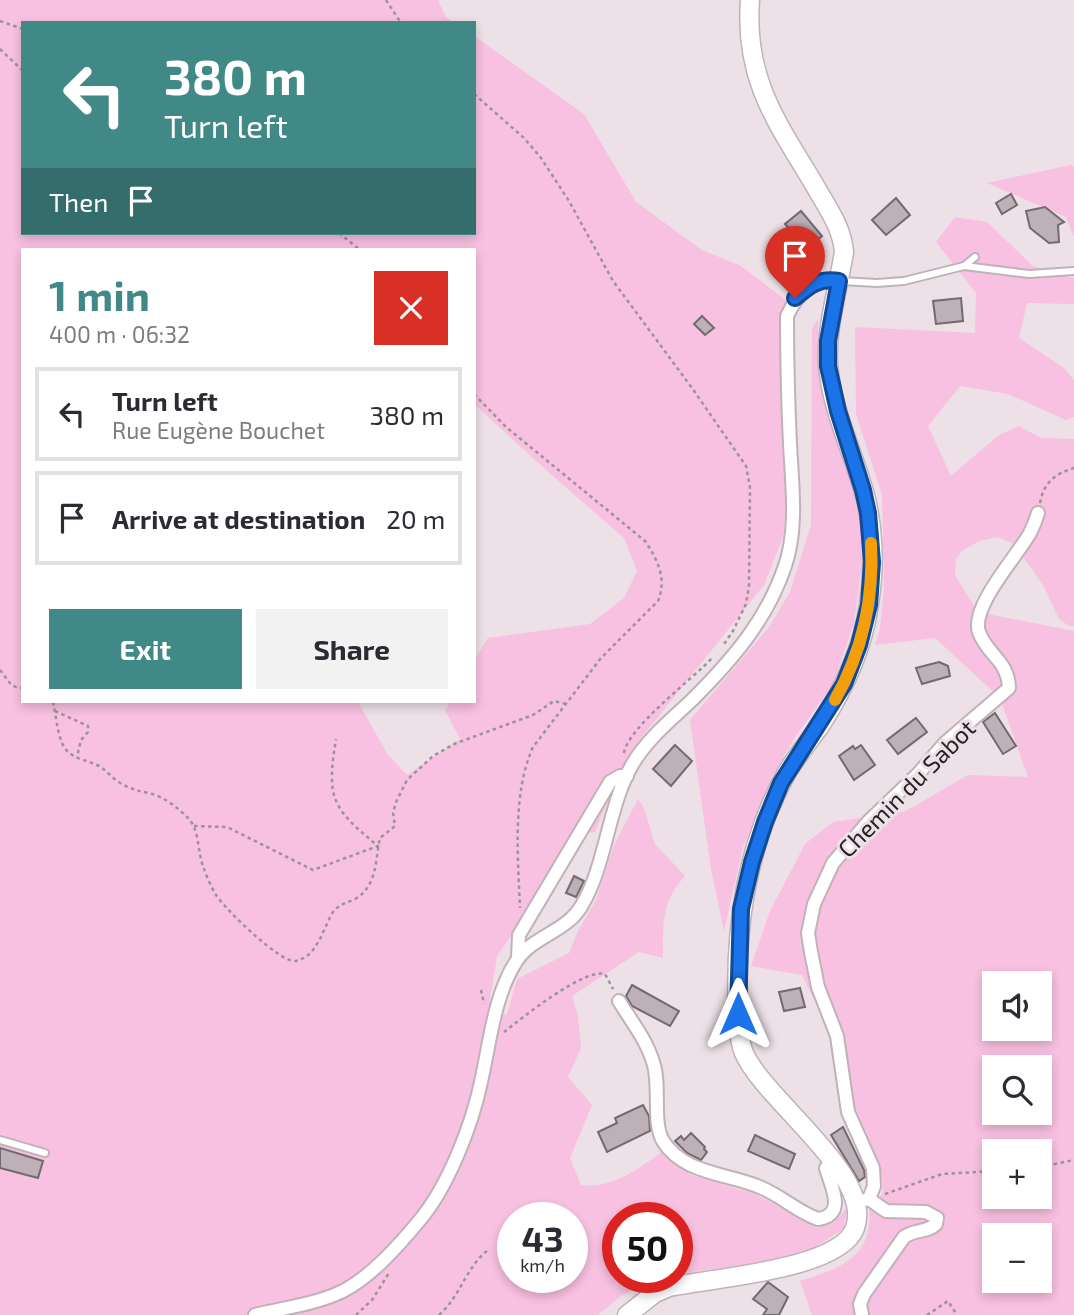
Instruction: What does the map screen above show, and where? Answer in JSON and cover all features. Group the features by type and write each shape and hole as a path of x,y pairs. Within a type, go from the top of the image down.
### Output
{"main road":[{"path":"627,1315 655,1293 669,1287 791,1265 833,1252 844,1245 853,1233 863,1200 833,1161 765,1085 750,1064 741,1042 738,1003 741,909 746,886 765,822 787,773 844,684 858,649 869,605 872,562 868,513 863,490 838,411 828,366 828,341 844,252 839,229 774,118 756,76 750,37 750,0"}],"street":[{"path":"255,1315 343,1291 362,1278 407,1235 436,1196 461,1144 481,1086 501,991 518,958 565,926 583,904 627,776 637,757 657,732 691,700 740,646 756,627 773,599 787,562 793,525 787,316 795,298 814,283 826,279 839,281"},
{"name":"Chemin du Sabot","path":"863,1200 874,1186 873,1168 848,1112 837,1036 818,987 808,933 814,904 833,863 869,821 945,743 1009,688 1009,675 979,633 977,621 1002,573 1030,534 1038,513"},
{"path":"518,958 522,928 610,782 620,776 627,776"},
{"path":"619,1001 654,1062 662,1140 688,1165 764,1188 818,1219 829,1215 833,1208 835,1189 826,1168 833,1161"},
{"path":"862,1315 860,1304 863,1294 904,1237 912,1232 931,1229 937,1218 926,1212 886,1211 863,1200"}],"lane":[{"path":"964,266 975,257"},
{"path":"839,281 904,281 964,266 1029,274 1074,271"},
{"path":"0,1140 45,1153"}],"path":[{"path":"386,0 400,21"},
{"path":"0,21 21,28"},
{"path":"0,49 21,69"},
{"path":"476,96 524,138 541,158 569,201 613,281 746,466 750,487 749,586 746,604 722,647"},
{"path":"341,235 357,248"},
{"path":"476,396 506,427 645,541 659,565 662,577 662,593 658,601 601,658 533,747 527,761 518,845 519,919 522,928"},
{"path":"1038,513 1042,495 1055,474 1074,468"},
{"path":"627,776 623,757 625,745 639,728 716,654"},
{"path":"0,670 8,684 21,688"},
{"path":"53,703 62,744 71,755 99,765 117,782 134,791 164,799 186,816 194,826 203,866 216,896 243,927 286,961 297,961 316,946 334,911 369,887 380,838 395,826 393,813 402,790 413,774 433,756 454,744 533,715 554,701 566,704"},
{"path":"55,711 88,726 88,732 81,740 76,757"},
{"path":"336,739 331,784 339,811 378,846"},
{"path":"194,826 227,827 313,870 378,846"},
{"path":"489,1044 539,1004 572,984 599,972 610,980 619,1001"},
{"path":"1052,1165 1074,1160"},
{"path":"863,1200 943,1174 982,1172"},
{"path":"439,1315 455,1297 479,1257 488,1250"},
{"path":"926,1315 948,1301 957,1315"}],"shaded area":[{"path":"0,0 438,0 446,17 452,21 21,21 21,235 476,235 476,37 584,114 636,202 702,250 741,266 791,304 790,464 783,537 764,585 638,742 620,771 595,832 572,835 522,920 497,956 487,1018 507,1014 517,979 569,953 596,900 614,845 638,799 644,808 655,844 685,876 667,905 663,958 639,952 572,996 578,1017 581,1048 568,1077 592,1105 570,1158 581,1185 614,1181 635,1171 663,1151 691,1175 755,1194 818,1228 835,1222 848,1206 844,1228 813,1249 756,1263 693,1272 693,1202 602,1202 602,1293 627,1293 598,1315 0,1315"},
{"path":"1071,165 1074,167 1074,237 1066,217 987,183"},
{"path":"955,217 987,222 1033,266 1074,278 1074,304 1027,303 1019,338 1064,368 1074,380 1074,417 1066,420 1008,394 960,386 928,426 951,476 999,435 1019,426 1041,438 1074,439 1074,626 1069,626 1059,619 1043,585 1014,544 998,537 979,541 962,551 956,559 955,575 974,606 988,614 1074,631 1074,1315 812,1315 800,1281 840,1266 859,1250 866,1239 869,1209 882,1194 883,1181 860,1129 847,1121 833,1039 802,975 751,966 770,911 805,844 833,822 906,811 968,775 1028,777 1000,698 935,638 875,645 880,628 884,588 882,495 856,414 855,327 975,333 976,293 936,242"},
{"path":"818,318 820,376 839,444 859,495 863,556 854,623 833,685 795,737 772,777 743,847 724,931 711,869 690,720 769,627 790,592 811,525 812,329"}],"building":[{"path":"1011,194 1017,205 1002,214 996,203"},
{"path":"896,198 910,215 886,235 872,220"},
{"path":"1045,207 1064,222 1058,225 1059,242 1049,243 1030,228 1026,211"},
{"path":"801,211 822,236 806,249 785,224"},
{"path":"961,298 963,321 936,324 933,301"},
{"path":"702,316 714,328 705,335 694,324"},
{"path":"939,662 948,666 950,676 922,684 916,668"},
{"path":"995,713 1016,746 1003,754 983,722"},
{"path":"916,718 927,732 898,754 887,740"},
{"path":"675,745 692,761 671,786 653,769"},
{"path":"861,745 875,765 854,780 839,756 853,746 855,749"},
{"path":"574,876 584,881 576,897 566,893"},
{"path":"632,985 679,1011 670,1026 632,1006 626,996"},
{"path":"800,988 805,1007 784,1011 779,992"},
{"path":"643,1105 649,1116 650,1131 607,1152 598,1132 617,1123 615,1118"},
{"path":"843,1127 864,1170 865,1177 859,1181 831,1135"},
{"path":"691,1133 707,1152 701,1160 687,1153 675,1141 681,1136 684,1140"},
{"path":"755,1135 795,1154 789,1169 748,1151"},
{"path":"0,1148 43,1161 38,1178 0,1168"},
{"path":"768,1282 788,1297 779,1315 763,1315 767,1309 753,1299"}],"slow traffic":[{"path":"835,700 855,658 869,605 871,543"}],"route":[{"path":"738,1014 741,909 752,862 781,783 844,684 863,631 871,582 871,533 868,513 838,411 828,366 828,341 839,281 826,279 814,283 795,298"}]}
